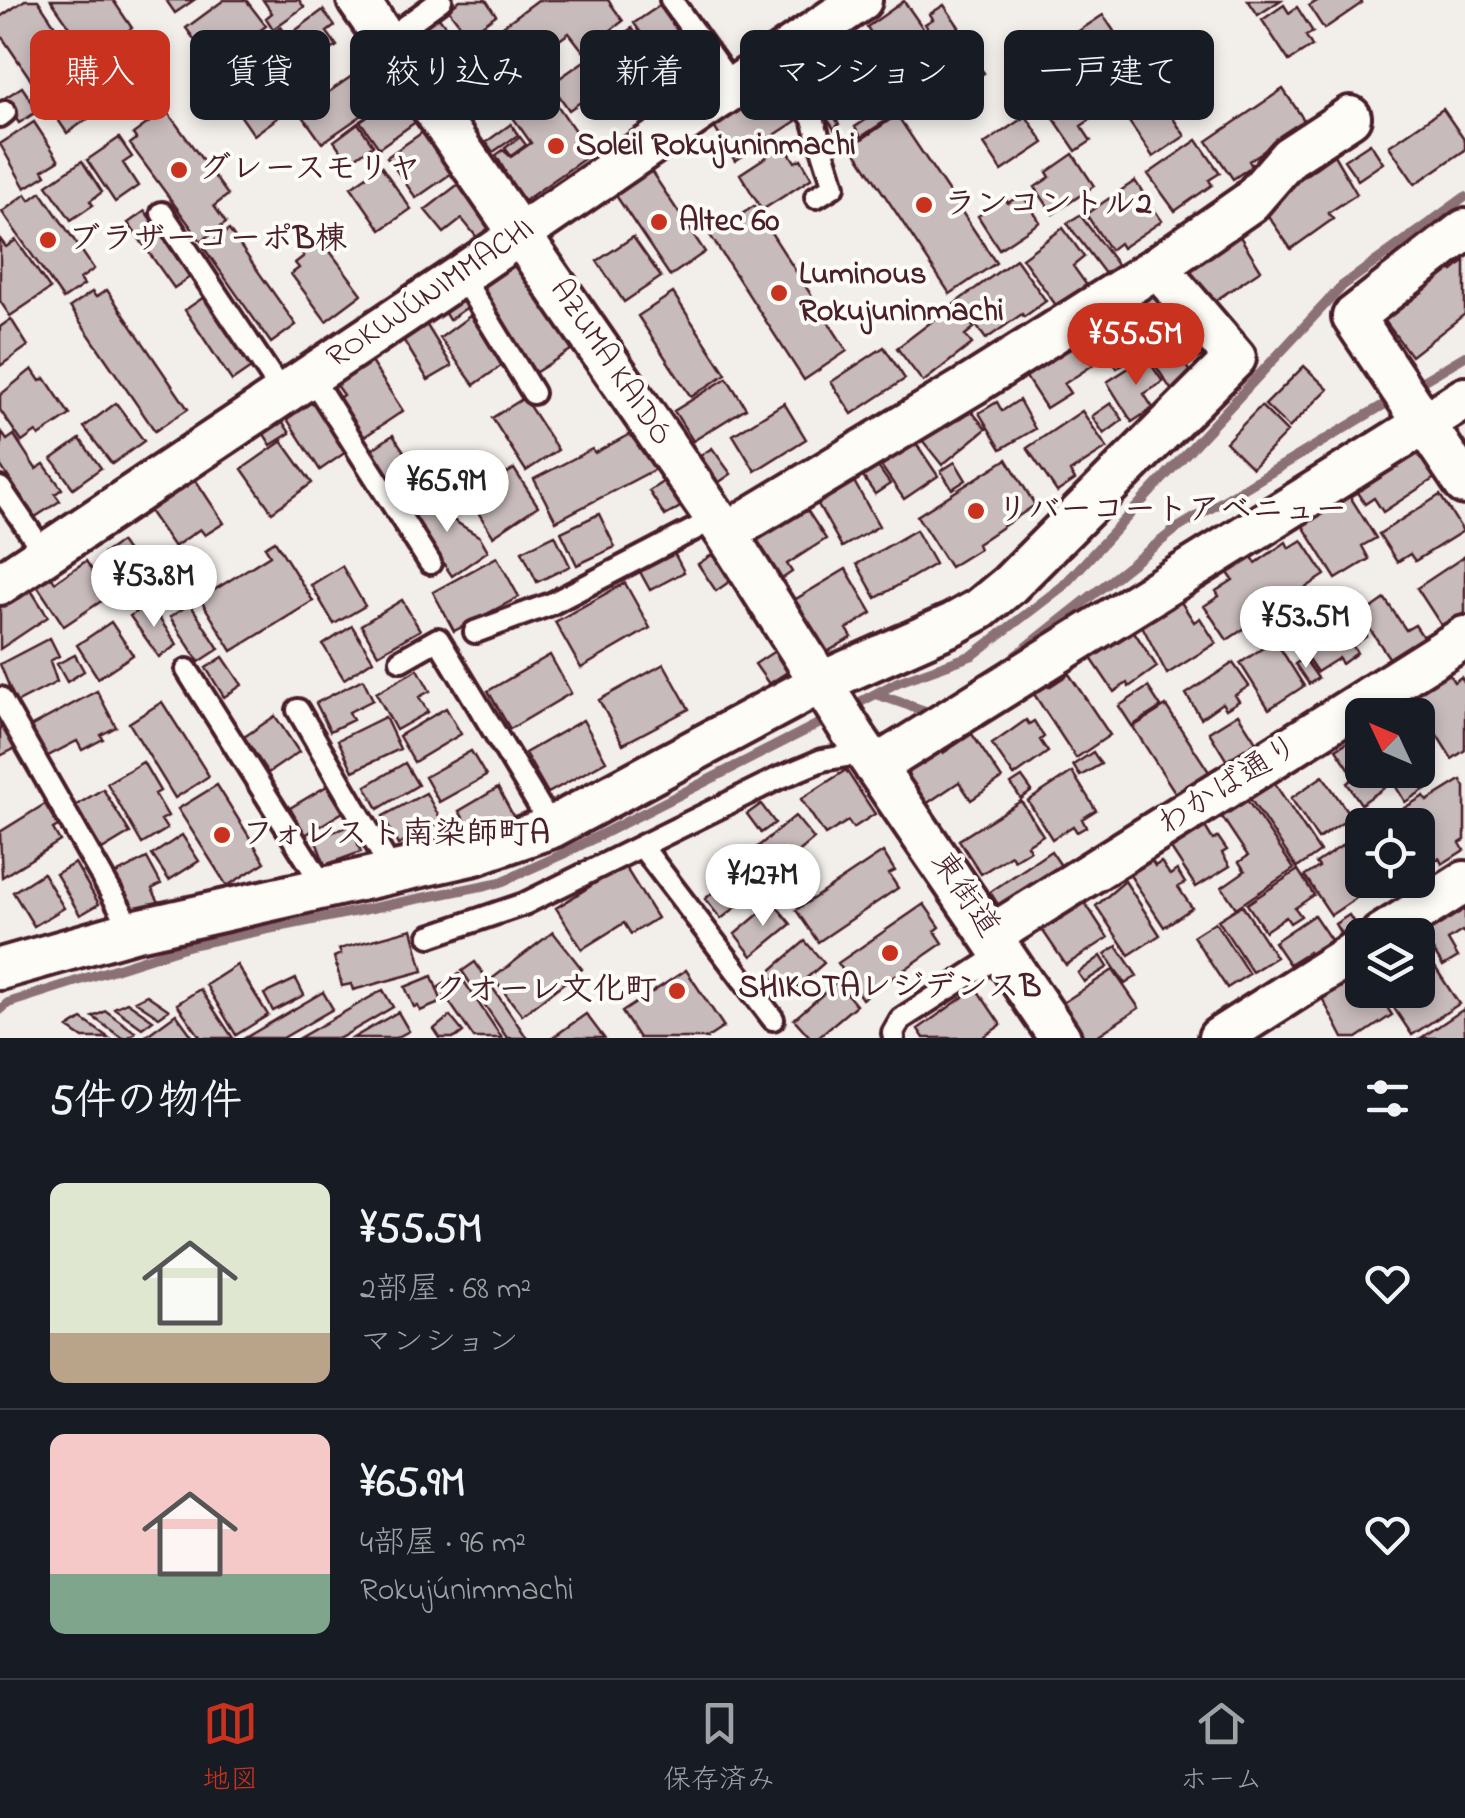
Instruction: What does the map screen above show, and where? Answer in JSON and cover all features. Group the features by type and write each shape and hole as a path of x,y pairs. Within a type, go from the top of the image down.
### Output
{"street":[{"name":"AZUMA KAIDÓ","path":"358,0 379,30"},
{"name":"ROKUJÚNIMMACHI","path":"818,30 860,0"},
{"name":"ROKUJÚNIMMACHI","path":"0,584 740,84"},
{"path":"720,526 974,384 1157,267 1250,202 1289,157 1350,117"},
{"name":"AZUMA KAIDÓ","path":"442,120 720,526 823,688"},
{"path":"1465,230 1353,318 1465,484"},
{"path":"0,970 133,930 475,854 552,827 980,609 1010,585 1235,358 1157,267"},
{"path":"866,753 1409,400 1465,398"},
{"name":"わかば通り","path":"998,944 1465,637"},
{"name":"東街道","path":"823,688 1060,1038"},
{"path":"1408,918 1465,882"},
{"path":"1218,1038 1345,958"}],"lane":[{"path":"400,30 441,0"},
{"path":"671,0 734,88"},
{"path":"814,120 834,186 816,198"},
{"path":"162,212 430,562"},
{"path":"461,275 533,392"},
{"path":"0,488 44,554"},
{"path":"475,632 551,604 720,526"},
{"path":"401,660 438,639 552,827"},
{"path":"187,670 324,887"},
{"path":"0,698 133,930"},
{"path":"298,710 392,870"},
{"path":"430,936 524,904 779,778 822,760 866,753"},
{"path":"642,848 773,1019"},
{"path":"894,1038 901,1020 998,944"}],"building":[{"path":"25,0 38,0 58,30 30,30 30,78 0,34 0,17"},
{"path":"51,0 113,0 132,28 129,30 72,30"},
{"path":"166,0 194,0 175,13"},
{"path":"224,0 246,0 266,26 261,30 190,30 190,33 186,28"},
{"path":"263,0 299,0 304,7 273,29 266,18 272,13"},
{"path":"460,0 486,0 496,15 475,30 464,30 448,9"},
{"path":"538,0 608,0 623,21 611,30 580,30 580,47 569,33 560,40 560,30 497,30"},
{"path":"1248,0 1281,0 1258,15"},
{"path":"1319,0 1362,3 1324,29 1309,6"},
{"path":"904,1 924,30 869,30 867,27"},
{"path":"665,2 684,30 639,30 634,23"},
{"path":"944,5 959,27 929,30 925,24 933,19 930,14"},
{"path":"1284,5 1289,13 1297,7 1313,32 1306,36 1312,46 1289,61 1262,20"},
{"path":"323,10 335,26 330,30 296,30"},
{"path":"1103,15 1113,30 1080,30"},
{"path":"438,16 448,30 419,30"},
{"path":"580,64 580,102 569,110 560,97 560,78"},
{"path":"350,77 350,120 355,120 322,143 306,120 330,120 330,91"},
{"path":"22,87 30,99 30,116 19,123 3,99"},
{"path":"1283,89 1306,123 1249,161 1252,166 1233,179 1207,141"},
{"name":"Soleil Rokujuninmachi","path":"560,109 591,154 520,204 500,174 505,171 496,155 503,150 511,157 531,143 515,120 560,120"},
{"path":"1443,109 1465,141 1465,150 1415,184 1389,146"},
{"path":"740,110 740,120 796,121 735,161 714,127"},
{"name":"グレースモリヤ","path":"170,115 228,195 214,206 226,223 201,241 130,144 136,139 133,134 152,120 170,120"},
{"path":"58,120 86,120 67,133"},
{"path":"244,120 274,120 254,135"},
{"path":"361,120 418,120 379,148"},
{"path":"866,120 887,120 861,137 855,127"},
{"name":"ランコントル2","path":"890,120 900,120 996,263 950,294 852,146"},
{"path":"1020,120 1029,120 1044,143 1002,171 984,144"},
{"path":"1055,120 1090,120 1081,126 1091,141 1076,151"},
{"path":"1128,120 1174,120 1185,136 1153,157"},
{"path":"34,122 59,160 43,170 46,175 25,188 0,144"},
{"path":"358,123 373,145 349,162 334,141"},
{"path":"511,124 518,135 493,152 486,142"},
{"path":"433,125 462,166 416,198 387,157"},
{"path":"520,137 526,145 511,156 505,148"},
{"path":"119,138 132,157 123,163 138,186 115,202 87,160"},
{"path":"1197,140 1220,173 1209,180 1212,185 1175,211 1148,174"},
{"path":"1370,143 1383,163 1358,180 1344,160"},
{"path":"784,145 795,162 801,159 812,178 762,210 740,174"},
{"path":"1073,154 1094,186 1053,214 1035,187 1050,177 1047,172"},
{"path":"1334,155 1357,194 1328,213 1333,219 1291,249 1264,210 1282,198 1279,194"},
{"path":"82,161 102,192 90,201 93,205 71,220 47,185"},
{"path":"381,166 411,209 381,230 351,187"},
{"name":"Altec 60","path":"649,168 705,252 670,276 613,191"},
{"path":"465,179 500,223 479,240 462,219 444,233 425,210"},
{"path":"1135,181 1162,221 1122,248 1119,243 1110,250 1086,214"},
{"name":"ブラザーコーポB棟","path":"41,192 94,269 80,279 84,285 63,299 2,212 26,194 30,200"},
{"path":"1022,194 1040,222 999,249 978,216 1005,198 1008,203"},
{"name":"Luminous Rokujuninmachi","path":"754,206 847,351 804,380 710,235"},
{"path":"145,211 190,277 174,288 128,223"},
{"path":"1080,215 1121,270 1109,279 1067,223"},
{"path":"1063,228 1084,257 1073,266 1088,287 1058,308 1022,258"},
{"path":"229,230 296,325 271,343 204,248"},
{"path":"1239,235 1261,270 1210,304 1187,269"},
{"path":"633,237 661,277 624,302 597,261"},
{"path":"320,238 362,294 326,321 291,274 299,268 295,263 304,256 301,252"},
{"path":"0,239 6,247 16,240 50,289 10,316 0,301"},
{"path":"1016,259 1046,301 986,339 958,301"},
{"path":"1465,261 1465,314 1411,356 1382,317 1448,266 1453,271"},
{"path":"516,265 541,305 551,299 574,348 533,374 479,289"},
{"path":"1157,281 1184,324 1166,335 1161,327 1130,347 1135,356 1117,368 1089,324"},
{"path":"107,290 188,409 155,431 70,307 92,292 96,297"},
{"path":"459,291 469,306 449,320 439,304"},
{"path":"673,293 726,374 691,397 638,316"},
{"path":"204,297 251,368 232,381 185,310"},
{"path":"956,303 974,328 965,335 972,344 923,382 897,348"},
{"path":"470,316 504,364 474,385 440,338"},
{"path":"11,319 28,346 0,366 0,327"},
{"path":"423,319 452,366 428,380 399,333"},
{"path":"1189,328 1205,354 1186,366 1195,380 1174,394 1148,354"},
{"path":"1073,336 1093,365 1064,384 1070,393 1046,408 1022,371"},
{"path":"884,347 905,379 852,414 831,382"},
{"path":"1146,357 1163,382 1144,394 1153,408 1132,422 1107,382"},
{"path":"371,362 403,411 361,439 336,400 343,395 336,385"},
{"path":"1304,366 1328,389 1289,428 1265,405"},
{"path":"32,369 40,381 45,378 70,415 39,436 36,432 22,442 0,410 0,395"},
{"path":"727,378 746,408 693,441 674,411"},
{"path":"524,398 558,450 526,471 492,418"},
{"path":"312,399 346,452 320,470 285,416"},
{"path":"1019,400 1035,429 1001,449 979,413 997,402 1002,411"},
{"path":"116,403 144,441 112,464 84,427"},
{"path":"784,403 806,439 755,471 733,435"},
{"path":"1111,403 1123,420 1104,434 1092,416"},
{"path":"966,404 986,429 942,465 922,440"},
{"path":"1261,406 1287,432 1252,468 1226,442"},
{"path":"1082,411 1107,448 1070,472 1075,480 1057,492 1027,448"},
{"path":"279,416 290,433 271,445 260,428"},
{"path":"643,427 663,465 556,521 534,479"},
{"path":"2,433 7,440 14,435 36,469 44,464 62,489 55,494 60,501 35,517 0,465"},
{"path":"393,435 429,489 407,504 371,450"},
{"path":"911,436 938,476 904,499 877,460"},
{"path":"80,439 101,468 73,488 52,459"},
{"path":"282,441 312,483 272,512 242,469"},
{"path":"1423,446 1441,474 1383,512 1374,498 1365,504 1351,484"},
{"path":"712,448 731,474 715,485 697,458"},
{"name":"リバーコートアベニュー","path":"1007,459 1035,505 950,567 917,516"},
{"path":"955,462 966,480 952,489 941,471"},
{"path":"876,464 890,484 875,494 861,474"},
{"path":"514,469 538,506 493,536 469,498"},
{"path":"673,475 690,501 665,516 649,491"},
{"path":"193,476 224,523 205,535 200,529 174,547 147,508"},
{"path":"445,477 457,495 445,503 433,484"},
{"path":"852,478 879,526 842,547 815,499"},
{"path":"435,493 453,520 480,537 488,551 452,576 408,511"},
{"path":"1349,495 1376,538 1362,546 1369,559 1336,579 1298,518 1328,500 1332,506"},
{"path":"1440,495 1463,531 1415,561 1410,554 1397,562 1379,534"},
{"path":"805,507 826,539 787,564 792,572 776,583 750,542"},
{"path":"599,514 615,547 577,565 561,532"},
{"path":"916,530 935,564 876,598 857,564"},
{"path":"555,535 570,566 537,582 522,551"},
{"path":"1302,540 1325,575 1227,640 1204,606 1219,596 1216,591 1233,580 1223,566 1247,550 1256,563 1286,542 1289,548"},
{"path":"275,541 313,601 232,651 200,599 270,555 265,547"},
{"path":"120,542 147,581 130,592 103,554"},
{"path":"721,549 739,575 716,591 698,564"},
{"path":"673,551 684,572 650,590 639,570"},
{"path":"1465,556 1465,613 1443,628 1417,588"},
{"path":"497,557 519,597 454,631 433,592"},
{"path":"86,561 109,596 64,626 36,584 50,574 55,582"},
{"path":"342,566 365,606 334,624 311,585"},
{"path":"846,569 872,613 847,629 852,637 822,655 791,602"},
{"path":"625,583 650,628 581,668 555,622"},
{"path":"29,587 48,617 0,649 0,606"},
{"path":"1338,593 1367,636 1353,646 1357,653 1342,664 1339,658 1317,672 1287,628"},
{"path":"1177,596 1194,622 1200,618 1216,643 1167,674 1139,620"},
{"path":"1385,599 1406,630 1415,625 1427,643 1394,665 1361,616"},
{"path":"402,600 420,630 378,654 361,625"},
{"path":"149,603 177,645 159,657 130,616"},
{"path":"190,604 219,649 199,662 170,617"},
{"path":"111,622 133,655 98,678 77,645"},
{"path":"352,626 373,660 344,679 323,645"},
{"path":"1133,630 1157,667 1129,687 1127,683 1114,692 1091,658"},
{"path":"50,638 59,656 50,661 57,682 16,703 0,664"},
{"path":"1275,640 1304,686 1269,709 1240,663"},
{"path":"784,645 798,665 769,684 755,664"},
{"path":"75,655 84,671 67,682 57,664"},
{"path":"550,655 571,693 510,729 488,691"},
{"path":"223,657 242,685 224,697 206,668"},
{"path":"1304,658 1318,678 1309,684 1295,664"},
{"path":"1233,663 1249,686 1235,695 1239,701 1226,709 1222,703 1201,718 1186,694"},
{"path":"664,664 689,709 623,744 599,700"},
{"path":"418,669 430,691 419,697 428,712 396,730 376,693"},
{"path":"1446,669 1454,682 1461,677 1465,683 1465,750 1452,759 1435,732 1435,698 1414,698 1410,692"},
{"path":"1069,674 1110,735 1076,758 1032,691 1046,682 1049,687"},
{"path":"363,679 373,700 349,712 353,720 330,731 316,703"},
{"path":"1148,687 1161,707 1132,726 1119,706"},
{"path":"97,691 116,727 82,750 77,741 46,757 30,727"},
{"path":"162,702 209,776 175,798 129,723"},
{"path":"1166,706 1213,778 1180,800 1133,727"},
{"path":"446,708 461,734 414,762 399,736"},
{"path":"1238,714 1260,748 1230,766 1209,732"},
{"path":"275,716 299,752 268,773 244,737"},
{"path":"385,717 400,749 353,771 338,740"},
{"path":"0,719 16,748 0,756"},
{"path":"583,720 606,761 548,793 525,753"},
{"path":"1026,720 1029,724 1034,721 1048,752 1014,776 992,744"},
{"path":"972,734 1002,779 971,800 959,782 923,806 901,773 939,748 943,753"},
{"path":"1345,743 1345,762 1336,749"},
{"path":"471,751 486,776 439,802 425,777"},
{"path":"1093,752 1101,764 1080,776 1073,765"},
{"path":"143,762 160,791 155,794 168,816 161,820 167,829 142,844 107,783"},
{"path":"405,763 418,785 378,809 366,786"},
{"path":"846,770 875,814 853,828 848,821 825,835 801,799"},
{"path":"1072,772 1096,810 1082,819 1086,827 1077,832 1073,826 1052,839 1028,801"},
{"path":"1323,776 1345,808 1345,821 1318,839 1291,798"},
{"path":"1022,777 1032,791 1021,799 1011,784"},
{"path":"1461,780 1465,787 1465,840 1460,843 1464,850 1442,864 1439,858 1435,860 1435,808 1404,808 1424,796 1427,801"},
{"path":"1273,781 1320,852 1297,868 1249,797"},
{"name":"フォレスト南染師町A","path":"217,785 265,862 227,886 178,809"},
{"path":"327,786 343,812 305,835 290,808"},
{"path":"498,788 514,817 476,839 459,811"},
{"path":"1350,788 1384,788 1361,804"},
{"path":"1397,788 1427,788 1405,802"},
{"path":"103,789 130,833 102,850 75,806"},
{"path":"426,793 442,822 398,845 383,816"},
{"path":"1245,797 1294,869 1236,908 1222,887 1245,871 1239,862 1248,856 1220,814"},
{"path":"1021,801 1043,835 1027,845 1030,850 1014,860 1011,855 981,874 959,840"},
{"path":"45,804 58,826 53,829 60,841 2,877 0,832"},
{"path":"761,804 775,823 761,833 747,814"},
{"path":"795,816 814,839 795,855 807,870 774,897 743,859"},
{"path":"1202,822 1213,840 1218,837 1227,850 1222,853 1230,866 1196,887 1168,844"},
{"path":"351,825 361,852 325,865 315,839"},
{"path":"182,835 199,861 169,880 152,855"},
{"path":"1345,844 1345,898 1356,898 1331,915 1305,876 1319,867 1316,863"},
{"path":"1051,851 1066,873 1016,906 1011,898 999,906 990,892"},
{"path":"883,852 895,871 889,874 898,888 818,942 796,910"},
{"path":"1148,855 1155,866 1161,862 1170,875 1177,870 1185,883 1178,887 1192,908 1164,927 1126,869"},
{"path":"147,858 161,884 152,889 159,902 135,915 114,875"},
{"path":"75,863 99,904 80,915 56,874"},
{"path":"624,865 657,918 631,934 624,923 582,949 556,908"},
{"path":"744,866 761,887 721,919 705,899"},
{"path":"1298,870 1314,895 1295,908 1301,916 1290,923 1286,917 1265,931 1247,904"},
{"path":"43,873 64,908 34,926 13,892"},
{"path":"1125,881 1160,935 1129,955 1096,906"},
{"path":"1084,901 1108,938 1066,965 1041,928"},
{"path":"773,902 791,924 752,956 735,934"},
{"name":"SHIKOTAレジデンスB","path":"924,904 940,927 935,931 943,943 862,999 838,963"},
{"path":"1465,904 1465,934 1462,931 1448,940 1458,957 1443,966 1435,954 1435,923"},
{"path":"1242,905 1276,957 1252,972 1218,920"},
{"path":"1314,915 1333,943 1311,958 1308,952 1289,964 1274,942"},
{"path":"1349,915 1351,918 1345,918 1345,941 1335,924"},
{"path":"1215,922 1249,974 1227,988 1193,936"},
{"path":"412,929 423,971 353,990 351,984 342,986 334,957 341,954 339,949"},
{"path":"553,932 582,969 522,1015 493,978"},
{"path":"805,941 824,963 787,995 768,973"},
{"path":"1117,946 1137,976 1125,984 1105,954"},
{"path":"1101,956 1108,967 1084,982 1078,973"},
{"path":"475,962 527,1038 507,1038 462,971"},
{"path":"237,965 268,1015 236,1035 206,985"},
{"path":"1435,967 1459,1004 1412,1035 1394,1008 1435,1008"},
{"name":"クオーレ文化町","path":"686,970 724,1027 707,1038 639,1038 622,1012"},
{"path":"1113,970 1139,1008 1094,1038 1084,1038 1061,1004"},
{"path":"459,974 502,1038 474,1038 439,987"},
{"path":"432,976 442,1002 420,1011 405,987"},
{"path":"296,979 304,995 273,1011 264,994"},
{"path":"1345,980 1345,1008 1388,1008 1392,1015 1357,1038 1343,1038 1321,996"},
{"path":"837,982 856,1005 817,1038 811,1038 794,1019"},
{"path":"976,988 1001,1025 982,1038 924,1038 918,1029"},
{"path":"200,989 233,1038 201,1038 177,1004"},
{"path":"383,990 393,1007 340,1038 299,1038"},
{"path":"323,992 333,1009 283,1038 245,1038"},
{"path":"147,995 169,1010 159,1017 135,1001"},
{"path":"127,1002 153,1020 142,1028 114,1008"},
{"path":"1464,1009 1465,1038 1421,1038"},
{"path":"106,1011 135,1032 122,1038 93,1017"},
{"path":"398,1012 409,1031 396,1038 353,1038"},
{"path":"176,1014 192,1036 143,1038"},
{"path":"586,1014 604,1038 552,1038"},
{"path":"450,1016 463,1032 455,1038 440,1038 434,1029"},
{"path":"82,1019 109,1038 83,1038 68,1028"}],"waterway":[{"path":"847,709 898,682 973,655 1063,586 1342,286 1465,197"},
{"path":"1409,389 1465,356"},
{"path":"1005,664 1176,529 1395,398"},
{"path":"876,694 928,712 936,707"},
{"path":"0,1010 8,1003 190,945 501,882 832,717"}],"place":[{"name":"Soleil Rokujuninmachi","path":"556,146"},
{"name":"グレースモリヤ","path":"179,170"},
{"name":"ランコントル2","path":"924,205"},
{"name":"Altec 60","path":"659,222"},
{"name":"ブラザーコーポB棟","path":"48,240"},
{"name":"Luminous Rokujuninmachi","path":"779,293"},
{"name":"リバーコートアベニュー","path":"976,511"},
{"name":"フォレスト南染師町A","path":"222,835"},
{"name":"SHIKOTAレジデンスB","path":"890,953"},
{"name":"クオーレ文化町","path":"677,991"}]}
